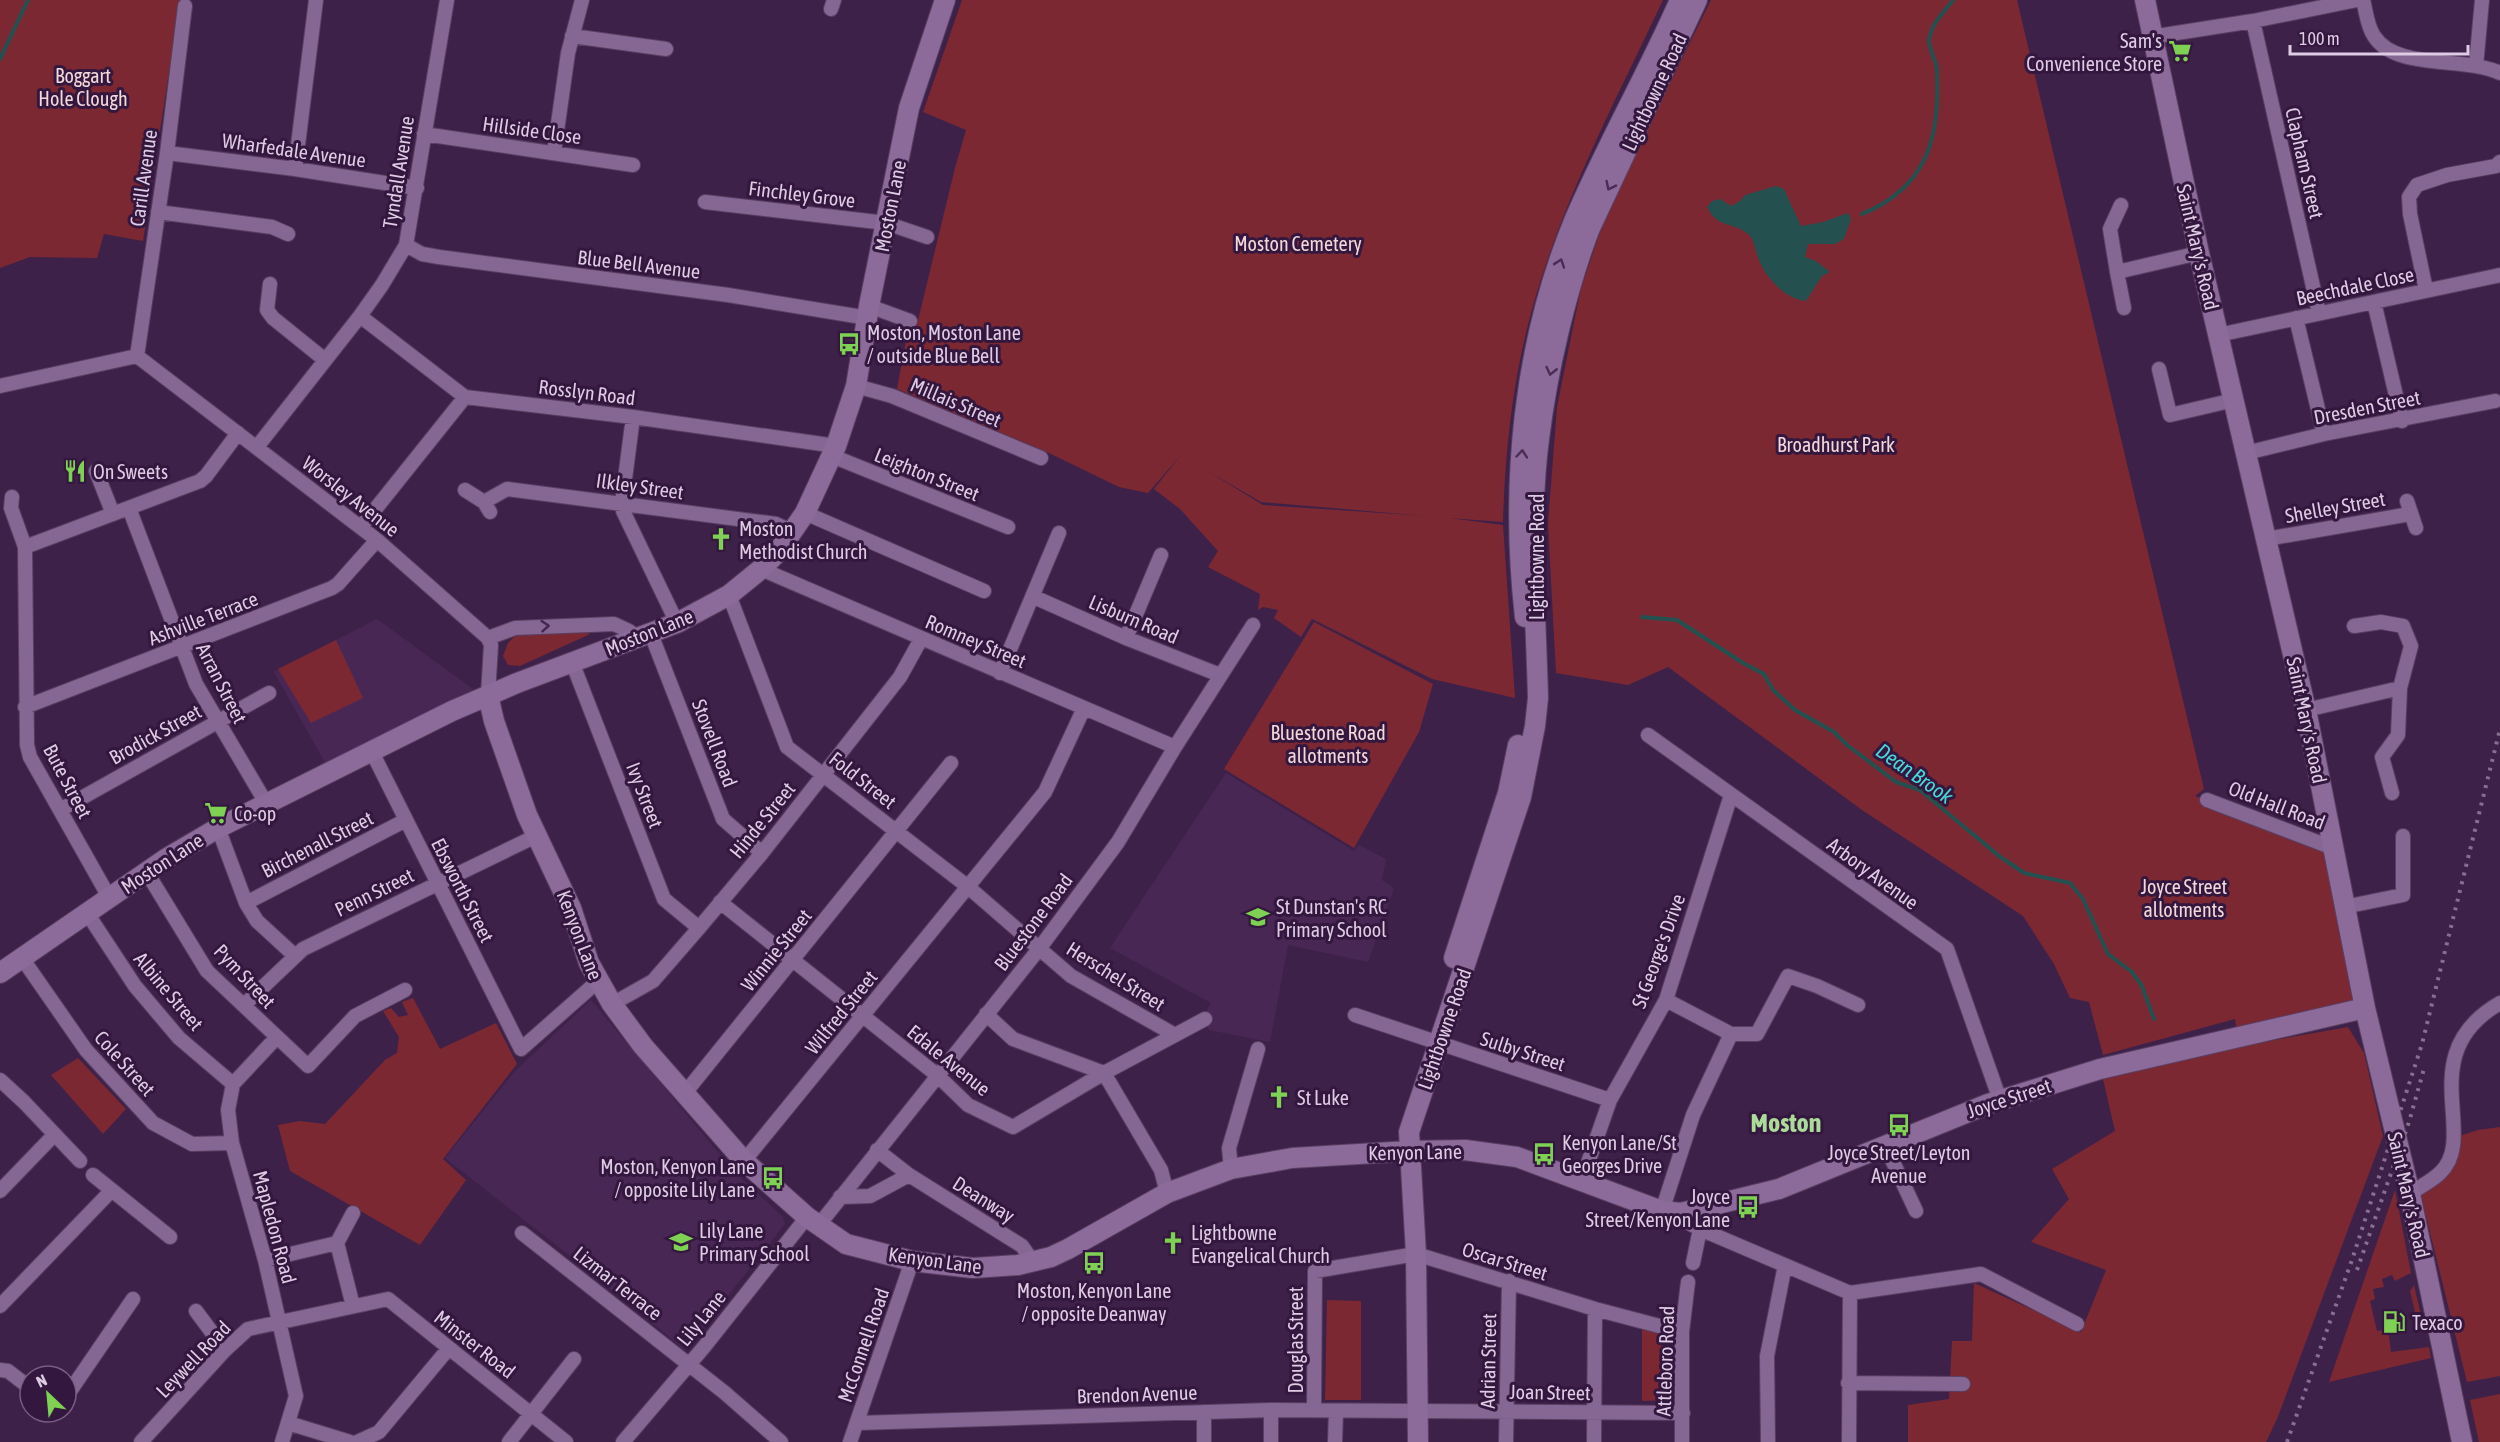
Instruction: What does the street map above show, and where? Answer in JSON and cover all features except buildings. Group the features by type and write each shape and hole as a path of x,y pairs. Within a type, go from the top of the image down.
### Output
{"street":[{"path":"295,169 316,0"},
{"name":"Tyndall Avenue","path":"257,447 360,316 406,245 447,0"},
{"path":"554,152 572,36 582,0"},
{"name":"Moston Lane","path":"0,973 146,871 218,828 371,750 488,695 572,662 619,636 644,636 677,622 729,595 761,570 793,532 805,513 834,451 856,386 909,108 945,0"},
{"name":"Lightbowne Road","path":"1418,1442 1416,1254 1409,1151 1411,1125 1507,795 1523,723 1527,696 1527,634 1520,570 1521,460 1535,347 1574,222 1680,0"},
{"name":"Lightbowne Road","path":"1434,1042 1521,797 1535,726 1538,698 1534,511 1539,441 1560,332 1580,254 1590,228 1697,0"},
{"name":"Saint Mary's Road","path":"2145,0 2151,37 2199,253 2306,710 2365,1008 2410,1194 2462,1442"},
{"path":"2151,37 2253,21 2357,0"},
{"path":"2363,0 2374,36 2385,47 2402,56 2476,66 2500,73"},
{"path":"2476,66 2482,0"},
{"name":"Carill Avenue","path":"137,356 167,153 185,6"},
{"name":"Clapham Street","path":"2253,21 2319,313"},
{"path":"572,36 666,49"},
{"name":"Hillside Close","path":"424,134 633,165"},
{"name":"Wharfedale Avenue","path":"167,153 295,169 417,188"},
{"path":"2426,290 2410,214 2409,197 2417,185 2447,175 2496,166 2500,162"},
{"name":"Finchley Grove","path":"705,202 886,223 927,237"},
{"path":"2121,205 2110,229 2124,308"},
{"path":"158,212 272,227 288,234"},
{"name":"Blue Bell Avenue","path":"406,245 422,254 438,257 869,312 910,321"},
{"path":"2117,272 2199,253"},
{"name":"Beechdale Close","path":"2218,335 2500,275"},
{"path":"270,284 267,310 273,318 326,360"},
{"path":"2374,302 2402,420"},
{"path":"360,316 465,397 361,527"},
{"path":"2296,318 2324,434"},
{"path":"0,386 137,356"},
{"name":"Worsley Avenue","path":"137,356 361,527 488,638"},
{"path":"2159,369 2170,415 2234,400"},
{"name":"Millais Street","path":"856,386 892,396 1041,458"},
{"name":"Rosslyn Road","path":"465,397 633,417 834,451"},
{"name":"Dresden Street","path":"2246,453 2324,434 2495,401"},
{"path":"633,417 623,511 677,622"},
{"path":"25,548 200,481 207,476 238,433"},
{"name":"Leighton Street","path":"834,451 1008,528"},
{"path":"96,471 113,514"},
{"name":"Ilkley Street","path":"465,490 487,507 507,489 776,524 793,532"},
{"name":"Bute Street","path":"12,497 11,508 25,548 27,745 30,757 109,897"},
{"name":"Arran Street","path":"129,508 196,684 266,803"},
{"path":"805,513 984,591"},
{"name":"Shelley Street","path":"2266,539 2411,515"},
{"path":"1000,673 1034,597 1059,533"},
{"name":"Ashville Terrace","path":"25,707 182,648 338,584 377,540"},
{"path":"1126,638 1161,555"},
{"name":"Romney Street","path":"761,570 1175,747"},
{"name":"Fold Street","path":"729,595 787,747 967,886 1039,949"},
{"name":"Lisburn Road","path":"1034,597 1126,638 1220,675"},
{"path":"2354,626 2381,622 2403,626 2411,646 2400,688 2398,735 2382,757 2392,793"},
{"path":"488,695 491,645 488,638 514,628 587,624 619,636"},
{"name":"Bluestone Road","path":"812,1221 840,1197 1039,949 1118,842 1253,625"},
{"name":"Stovell Road","path":"644,636 723,819 762,852"},
{"name":"Hinde Street","path":"612,1004 653,981 699,928 900,677 921,639"},
{"name":"Ivy Street","path":"572,662 664,899 699,928"},
{"path":"2306,710 2400,688"},
{"name":"Brodick Street","path":"60,810 269,693"},
{"name":"Kenyon Lane","path":"488,695 496,727 536,836 571,908 597,982 643,1046 744,1161 812,1221 846,1244 912,1261 973,1268 1003,1268 1033,1262 1075,1245 1167,1193 1231,1169 1292,1158 1409,1151 1465,1150 1517,1157 1671,1212"},
{"name":"Wilfred Street","path":"744,1161 1045,792 1084,708"},
{"name":"Arbory Avenue","path":"1648,735 1947,949 2000,1100"},
{"name":"Ebsworth Street","path":"371,750 521,1048 597,982"},
{"name":"Winnie Street","path":"685,1093 951,763"},
{"name":"St George's Drive","path":"1582,1180 1610,1100 1666,1000 1731,795"},
{"name":"Old Hall Road","path":"2207,800 2333,848"},
{"name":"Birchenall Street","path":"246,903 406,820"},
{"path":"218,828 246,903 256,921 294,955"},
{"name":"Penn Street","path":"244,1005 294,955 438,882 536,836"},
{"path":"2344,907 2403,895 2403,836"},
{"name":"Pym Street","path":"146,871 207,970 308,1066 356,1016 405,990"},
{"name":"Edale Avenue","path":"720,902 792,962 937,1075 968,1105 1013,1128 1104,1073 1205,1019"},
{"name":"Albine Street","path":"87,913 135,986 172,1029 233,1084"},
{"name":"Herschel Street","path":"1039,949 1071,975 1175,1035"},
{"name":"Cole Street","path":"22,958 86,1050 153,1123 192,1144 232,1143"},
{"path":"1666,1000 1731,1034 1757,1034 1788,976 1817,986 1858,1005"},
{"path":"2410,1194 2442,1172 2453,1149 2451,1072 2457,1047 2471,1026 2500,1003"},
{"name":"Joyce Street","path":"1671,1212 1779,1189 1886,1147 1945,1120 2000,1100 2100,1069 2365,1008"},
{"path":"986,1014 1013,1039 1104,1073 1161,1170 1167,1193"},
{"name":"Sulby Street","path":"1355,1015 1610,1100"},
{"path":"1731,1034 1693,1115 1671,1212 1700,1229 1850,1293 1981,1274 2077,1324"},
{"path":"233,1084 277,1037"},
{"path":"1231,1169 1229,1148 1258,1049"},
{"path":"0,1080 80,1161"},
{"name":"Mapledon Road","path":"233,1084 228,1110 232,1143 265,1260 296,1396 282,1442"},
{"path":"0,1191 54,1135"},
{"path":"1886,1147 1916,1211"},
{"name":"Deanway","path":"877,1150 909,1175 1022,1246 1029,1252 1033,1262"},
{"path":"93,1175 170,1237"},
{"path":"840,1197 870,1196 909,1175"},
{"path":"0,1306 112,1190"},
{"path":"353,1213 337,1243 353,1306"},
{"name":"Lily Lane","path":"629,1440 689,1365 812,1221"},
{"path":"1692,1263 1700,1229"},
{"name":"Lizmar Terrace","path":"522,1233 689,1365 781,1442"},
{"path":"265,1260 337,1243"},
{"name":"Oscar Street","path":"1315,1271 1416,1254 1595,1309 1682,1332"},
{"name":"McConnell Road","path":"850,1442 912,1261"},
{"path":"1768,1442 1767,1356 1785,1265"},
{"name":"Douglas Street","path":"1314,1409 1315,1271"},
{"name":"Adrian Street","path":"1506,1442 1509,1281"},
{"name":"Attleboro Road","path":"1682,1442 1682,1332 1688,1282"},
{"path":"1849,1442 1850,1293"},
{"path":"78,1379 133,1299"},
{"name":"Minster Road","path":"353,1306 388,1299 566,1442"},
{"name":"Leywell Road","path":"141,1442 225,1350 248,1329 353,1306"},
{"path":"1594,1442 1595,1309"},
{"path":"196,1311 225,1350"},
{"path":"357,1442 379,1432 449,1348"},
{"path":"509,1442 574,1359"},
{"path":"0,1370 8,1371 18,1379"},
{"path":"1848,1383 1963,1384"},
{"name":"Brendon Avenue","path":"858,1423 1314,1409 1417,1410"},
{"path":"1271,1410 1271,1442"},
{"name":"Joan Street","path":"1417,1410 1683,1413"},
{"path":"1335,1442 1336,1411"},
{"path":"1204,1412 1204,1442"},
{"path":"288,1423 350,1442"}],"shaded area":[{"path":"1776,186 1784,189 1801,226 1823,222 1848,213 1851,219 1844,239 1835,244 1808,244 1805,257 1816,261 1830,272 1822,276 1806,301 1791,296 1778,287 1762,267 1754,243 1748,234 1716,219 1707,207 1712,201 1720,199 1731,206 1745,195"},
{"path":"377,619 481,695 327,766 274,672"},
{"name":"St Dunstan's RC Primary School","path":"1226,773 1354,851 1359,845 1386,859 1382,880 1394,888 1368,962 1288,945 1270,1042 1209,1030 1203,1018 1211,1003 1110,948"},
{"path":"591,1000 733,1170 783,1217 785,1224 685,1350 445,1158 515,1071"}],"green space":[{"name":"Boggart Hole Clough","path":"0,0 180,0 143,241 104,234 97,258 30,257 0,268"},
{"name":"Moston Cemetery","path":"962,0 1663,0 1575,189 1545,266 1526,332 1515,386 1503,522 1449,518 1503,525 1515,698 1432,679 1312,619 1301,637 1274,618 1278,610 1263,607 1258,610 1260,594 1208,567 1218,551 1180,509 1154,489 1181,455 1148,493 1119,487 1049,453 897,389 906,341 913,341 966,130 923,112","holes":["1206,470 1261,502 1426,516 1263,505"]},
{"name":"Broadhurst Park","path":"1711,0 2017,0 2204,789 2195,796 2333,848 2365,1008 2238,1037 2235,1019 2103,1055 2089,1002 2070,998 2054,964 2023,916 1862,810 1668,667 1628,685 1556,673 1548,524 1557,407 1581,288 1608,209"},
{"name":"Bluestone Road allotments","path":"1314,622 1433,684 1419,732 1354,848 1224,769"},
{"path":"591,631 588,635 520,666 508,665 503,656 508,643 515,636"},
{"path":"336,640 363,698 311,723 278,669"},
{"path":"413,998 440,1049 496,1023 517,1064 443,1159 466,1180 420,1245 290,1171 278,1125 300,1121 325,1124 385,1060 397,1053 399,1037 383,1011 391,1008 399,1017 408,1015 402,1002"},
{"path":"2348,1027 2364,1053 2383,1136 2277,1419 2266,1442 1908,1442 1908,1405 1949,1399 1952,1341 1972,1341 1974,1283 2081,1332 2106,1270 2031,1242 2069,1199 2052,1169 2115,1131 2103,1079 2242,1046"},
{"path":"78,1058 126,1109 103,1134 51,1075"},
{"path":"2500,1127 2500,1376 2467,1382 2419,1188 2442,1172 2453,1138 2478,1130"},
{"path":"2395,1190 2411,1273 2395,1281 2392,1275 2382,1279 2384,1287 2373,1289 2375,1299 2370,1301 2377,1331 2388,1329 2391,1352 2429,1347 2431,1358 2329,1382"},
{"path":"2414,1285 2425,1333 2420,1332 2410,1291"},
{"path":"1327,1300 1361,1301 1361,1400 1325,1400"},
{"path":"1642,1326 1669,1334 1670,1400 1642,1401"},
{"path":"2500,1394 2500,1442 2479,1442 2470,1400"}],"waterway":[{"path":"0,59 28,0"},
{"path":"1862,214 1884,203 1902,190 1916,174 1925,157 1932,138 1937,95 1937,67 1930,47 1930,34 1935,23 1953,0"},
{"name":"Dean Brook","path":"1642,617 1677,620 1764,674 1773,690 1795,710 1834,732 1847,745 1896,782 1920,790 1999,856 2024,873 2070,883 2083,899 2108,954 2132,972 2142,986 2154,1019"}],"railway":[{"path":"2287,1442 2352,1260 2422,1044 2500,729"},
{"path":"2357,1270 2409,1122 2425,1065"}],"place":[{"name":"Sam's Convenience Store","path":"2180,51"},
{"name":"Moston, Moston Lane / outside Blue Bell","path":"849,344"},
{"name":"On Sweets","path":"75,471"},
{"name":"Moston Methodist Church","path":"721,539"},
{"name":"Co-op","path":"216,813"},
{"name":"St Dunstan's RC Primary School","path":"1258,917"},
{"name":"St Luke","path":"1279,1097"},
{"name":"Joyce Street/Leyton Avenue","path":"1899,1125"},
{"name":"Kenyon Lane/St Georges Drive","path":"1544,1154"},
{"name":"Moston, Kenyon Lane / opposite Lily Lane","path":"773,1178"},
{"name":"Joyce Street/Kenyon Lane","path":"1748,1207"},
{"name":"Lily Lane Primary School","path":"681,1242"},
{"name":"Lightbowne Evangelical Church","path":"1173,1243"},
{"name":"Moston, Kenyon Lane / opposite Deanway","path":"1094,1263"},
{"name":"Texaco","path":"2394,1322"}],"district":[{"name":"Moston","path":"1786,1123"}],"park label":[{"name":"Joyce Street allotments","path":"2184,898"}]}
